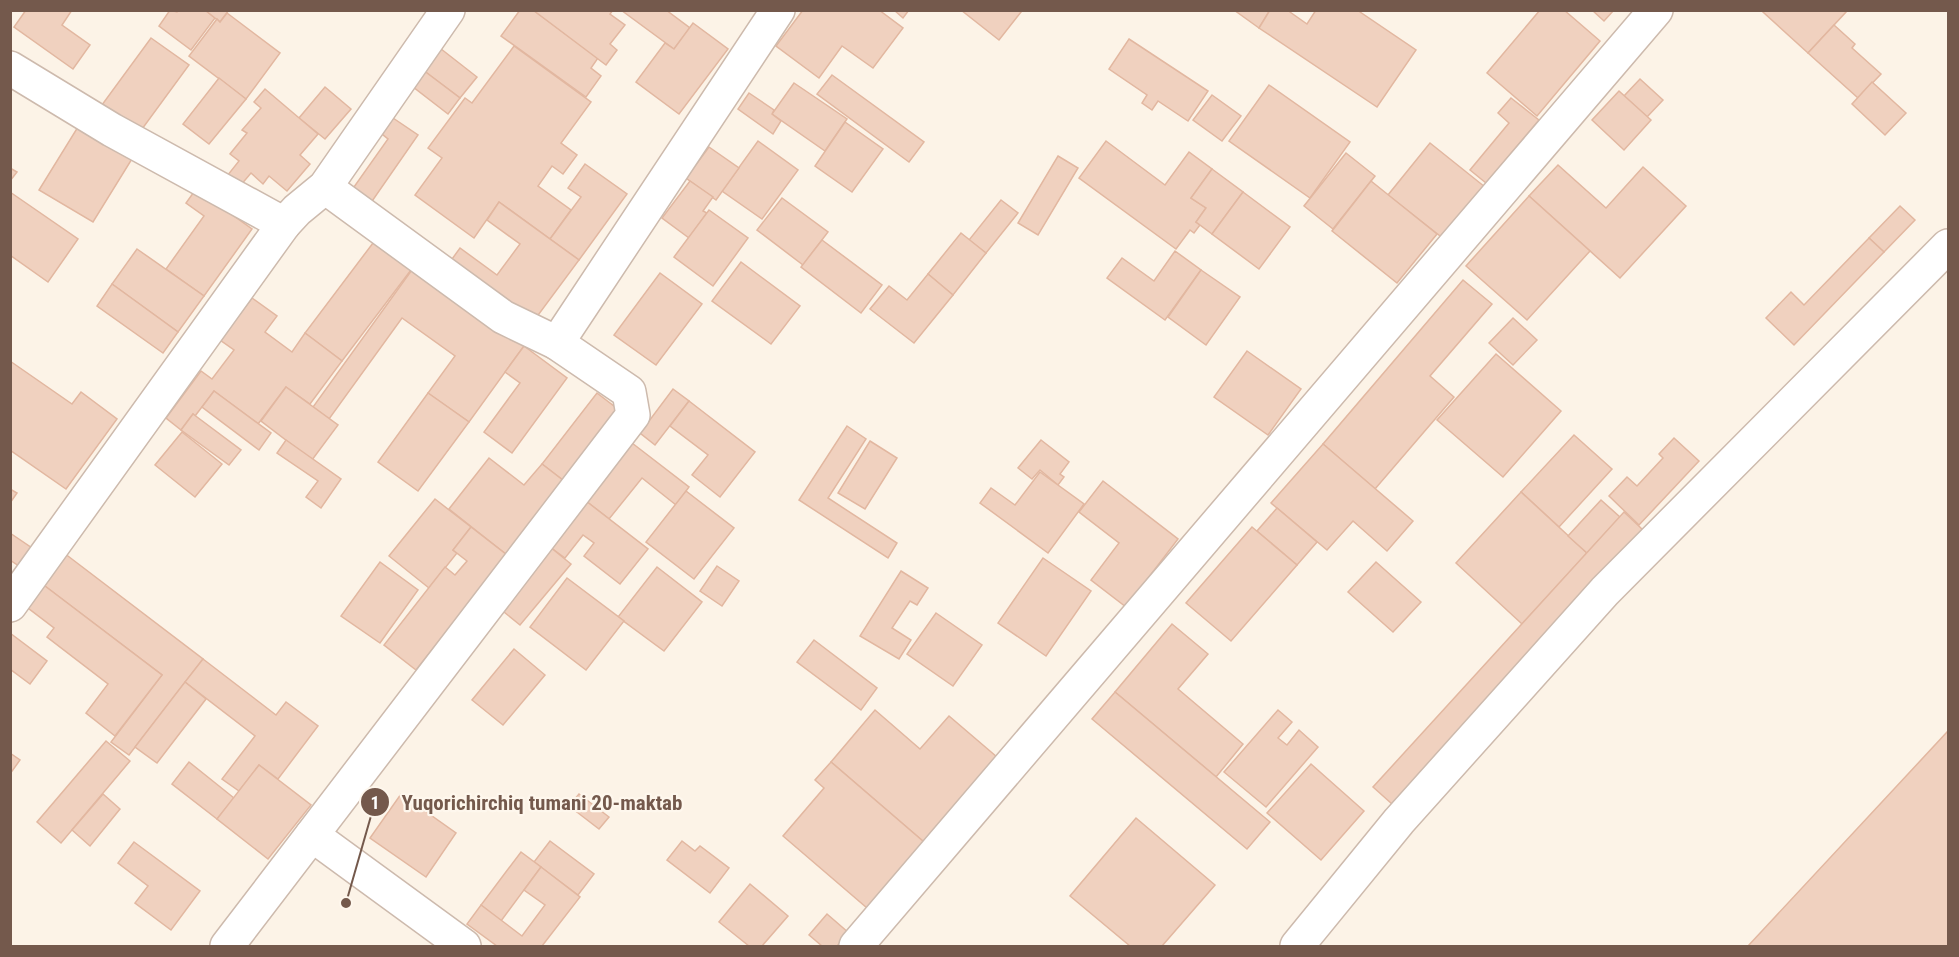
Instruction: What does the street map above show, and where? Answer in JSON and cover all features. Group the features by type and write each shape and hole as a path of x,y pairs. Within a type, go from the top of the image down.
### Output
{"street":[{"path":"10,605 284,224 325,187 448,10"},
{"path":"557,344 778,10"},
{"path":"856,946 1656,10"},
{"path":"10,68 112,130 284,224"},
{"path":"227,946 633,415 629,392 557,344 503,317 325,187"},
{"path":"1297,946 1399,821 1605,591 1948,246"},
{"path":"312,835 464,946"}],"building":[{"path":"26,10 72,10 62,25 90,45 73,69 14,27"},
{"path":"170,10 177,12 179,10 205,10 215,18 191,50 159,26"},
{"path":"205,10 229,10 220,22"},
{"path":"520,10 533,10 598,58 591,68 601,76 586,97 501,36"},
{"path":"533,10 613,10 610,14 625,25 610,44 617,50 606,65"},
{"path":"621,10 666,10 690,28 674,49"},
{"path":"803,10 879,10 903,28 873,68 842,46 819,78 776,46"},
{"path":"894,10 909,10 903,18"},
{"path":"961,10 1019,10 1021,12 999,40"},
{"path":"1234,10 1270,10 1259,28"},
{"path":"1270,10 1287,10 1307,24 1316,10 1357,10 1416,50 1377,107 1259,28"},
{"path":"1540,10 1564,10 1600,41 1537,116 1487,73"},
{"path":"1592,10 1614,10 1604,21"},
{"path":"1764,10 1845,10 1846,12 1808,53 1763,12"},
{"path":"227,13 280,53 246,99 189,56 217,19 220,22"},
{"path":"693,23 728,49 679,114 636,82 665,43 674,49"},
{"path":"1834,25 1855,44 1852,48 1881,74 1858,98 1808,53"},
{"path":"151,38 189,65 134,140 96,113"},
{"path":"1129,39 1208,91 1188,121 1158,101 1152,110 1142,103 1147,95 1109,69"},
{"path":"436,45 477,77 460,98 419,67"},
{"path":"514,46 591,102 561,143 577,155 563,174 552,166 538,186 571,210 550,239 499,202 474,238 415,195 442,158 428,148 465,98 472,103"},
{"path":"419,67 460,98 448,114 408,83"},
{"path":"832,75 924,142 909,162 817,94"},
{"path":"219,78 246,99 209,144 183,124"},
{"path":"1640,79 1663,100 1647,117 1624,96"},
{"path":"1872,82 1906,113 1885,135 1852,104"},
{"path":"794,83 847,119 825,151 772,114"},
{"path":"1269,85 1350,142 1310,198 1229,141"},
{"path":"325,87 351,109 325,139 299,118"},
{"path":"265,89 318,134 300,155 310,164 287,191 269,176 263,184 251,173 240,186 227,176 239,161 230,154 247,133 242,130 261,108 254,102"},
{"path":"1619,91 1651,120 1624,150 1592,120"},
{"path":"749,93 774,110 772,114 781,121 773,134 738,109"},
{"path":"1212,95 1241,116 1222,141 1193,120"},
{"path":"1511,98 1539,120 1486,183 1470,170 1509,123 1498,113"},
{"path":"393,118 418,135 368,207 349,194 388,139 382,134"},
{"path":"81,122 135,154 93,222 39,190"},
{"path":"845,122 883,149 852,192 815,166"},
{"path":"758,141 798,170 762,219 722,191"},
{"path":"1106,141 1165,185 1189,152 1212,169 1191,198 1206,208 1196,222 1200,225 1194,233 1190,230 1176,249 1079,178"},
{"path":"1430,143 1490,191 1449,243 1388,195"},
{"path":"709,147 739,168 716,200 686,178"},
{"path":"1346,153 1375,176 1333,229 1304,206"},
{"path":"1058,156 1078,168 1038,235 1018,223"},
{"path":"585,164 627,194 579,260 550,239 581,197 568,188"},
{"path":"1558,165 1606,208 1643,167 1686,206 1620,278 1529,196"},
{"path":"10,168 17,172 10,181"},
{"path":"1212,169 1243,192 1212,234 1196,222 1206,208 1191,198"},
{"path":"690,181 713,197 703,211 707,213 689,238 662,218"},
{"path":"1371,181 1437,234 1397,283 1332,231"},
{"path":"196,189 252,229 204,296 166,269 204,216 186,203"},
{"path":"10,192 78,239 48,282 10,255"},
{"path":"1243,192 1290,227 1259,269 1212,234"},
{"path":"1529,196 1590,251 1527,320 1466,266"},
{"path":"782,198 828,232 803,265 757,230"},
{"path":"1001,200 1018,213 986,253 969,240"},
{"path":"499,202 579,260 530,326 447,266 460,248 497,275 520,244 487,220"},
{"path":"1900,206 1915,220 1884,252 1869,238"},
{"path":"709,210 748,238 713,286 674,257"},
{"path":"961,233 986,253 953,295 928,274"},
{"path":"1869,238 1884,252 1794,345 1766,318 1791,292 1804,305"},
{"path":"822,240 882,285 861,313 801,267"},
{"path":"373,243 411,270 342,361 305,333"},
{"path":"137,249 204,296 178,332 112,284"},
{"path":"1175,251 1201,270 1165,320 1107,278 1122,258 1154,281"},
{"path":"741,262 800,306 771,344 712,301"},
{"path":"414,267 524,346 469,422 428,393 455,356 402,318 329,419 313,407"},
{"path":"1201,270 1240,297 1206,345 1168,317"},
{"path":"660,273 702,304 656,365 614,335"},
{"path":"928,274 953,295 914,343 870,309 889,286 907,300"},
{"path":"1463,280 1492,304 1430,376 1454,397 1375,489 1323,444"},
{"path":"112,284 178,332 163,353 97,306"},
{"path":"252,298 277,316 265,332 292,352 305,333 342,361 310,404 286,387 258,424 214,391 181,430 166,418 201,371 212,379 234,350 220,340"},
{"path":"1513,318 1537,340 1513,365 1489,343"},
{"path":"524,346 567,378 512,453 484,432 520,383 505,372"},
{"path":"1247,351 1301,389 1268,435 1214,397"},
{"path":"1496,354 1561,411 1503,477 1437,420"},
{"path":"10,361 72,404 81,392 117,419 66,489 10,450"},
{"path":"286,387 338,425 312,460 261,421"},
{"path":"673,389 689,401 655,445 640,433"},
{"path":"214,391 271,433 259,450 202,407"},
{"path":"428,393 469,422 418,491 378,462"},
{"path":"597,393 619,410 564,481 542,464"},
{"path":"689,401 755,452 720,497 692,475 708,455 670,426"},
{"path":"193,414 241,450 229,465 181,430"},
{"path":"847,426 866,439 828,498 897,543 888,558 799,500"},
{"path":"182,432 222,464 195,497 155,465"},
{"path":"1574,435 1612,469 1559,527 1521,492"},
{"path":"1674,438 1699,461 1639,525 1609,496 1627,477 1637,486 1663,458 1659,454"},
{"path":"286,440 341,479 321,508 306,497 318,481 277,453"},
{"path":"1041,440 1069,462 1060,474 1064,477 1058,485 1040,470 1032,479 1018,468"},
{"path":"870,441 897,458 865,509 838,493"},
{"path":"632,443 689,487 676,505 642,478 609,519 586,501"},
{"path":"1323,444 1413,521 1387,551 1353,521 1327,550 1271,503"},
{"path":"489,458 524,485 542,464 564,481 507,555 449,509"},
{"path":"1040,472 1084,504 1048,553 980,503 991,488 1015,505"},
{"path":"1103,481 1178,539 1126,607 1091,580 1119,543 1079,512"},
{"path":"10,489 17,493 10,503"},
{"path":"686,491 734,528 694,579 646,542"},
{"path":"1521,492 1587,553 1522,624 1456,563"},
{"path":"435,499 471,527 453,550 457,553 429,588 389,556"},
{"path":"1601,500 1620,517 1587,553 1568,536"},
{"path":"586,501 648,549 620,584 584,556 594,543 583,535 565,558 550,547"},
{"path":"1277,508 1317,542 1297,565 1257,531"},
{"path":"1624,512 1643,530 1392,804 1373,787"},
{"path":"471,527 507,555 416,670 384,645 445,567 455,575 467,561 453,550"},
{"path":"1252,527 1297,565 1231,641 1186,603"},
{"path":"10,533 32,548 19,566 10,560"},
{"path":"550,547 571,564 520,625 499,608"},
{"path":"64,553 203,659 129,755 111,742 162,675 41,583"},
{"path":"1043,558 1091,591 1046,656 998,623"},
{"path":"380,562 418,590 380,643 341,616"},
{"path":"1376,562 1421,602 1393,632 1348,592"},
{"path":"717,566 739,581 722,606 700,591"},
{"path":"657,567 702,602 664,651 618,617"},
{"path":"901,571 928,588 917,605 910,601 892,628 911,640 899,659 860,636"},
{"path":"567,578 624,621 586,670 530,627"},
{"path":"41,583 162,675 115,736 86,713 108,684 47,637 54,628 24,605"},
{"path":"936,613 982,645 953,686 907,654"},
{"path":"1172,624 1208,654 1178,689 1243,744 1216,777 1115,692"},
{"path":"10,633 47,661 30,684 10,669"},
{"path":"814,640 877,688 861,710 797,662"},
{"path":"514,649 545,675 503,725 472,700"},
{"path":"203,659 276,715 286,702 318,726 278,779 259,765 239,791 222,779 255,736 185,682"},
{"path":"185,682 206,699 157,763 135,747"},
{"path":"1115,692 1270,822 1247,849 1092,719"},
{"path":"875,710 920,749 949,716 997,757 924,842 831,762"},
{"path":"1278,710 1292,722 1278,738 1287,745 1299,730 1318,747 1266,807 1224,772"},
{"path":"1948,731 1948,946 1748,946"},
{"path":"106,741 130,761 61,843 37,822"},
{"path":"10,753 20,760 10,774"},
{"path":"189,762 234,798 217,819 172,784"},
{"path":"831,762 924,842 867,908 783,836 824,788 815,780"},
{"path":"1311,764 1364,811 1321,860 1267,813"},
{"path":"259,765 311,805 268,859 217,819"},
{"path":"103,794 120,809 90,846 72,830"},
{"path":"401,794 456,833 426,877 370,838"},
{"path":"579,794 609,817 599,829 569,806"},
{"path":"1136,818 1215,885 1162,946 1130,946 1070,896"},
{"path":"550,841 594,874 578,895 534,862"},
{"path":"682,841 695,851 700,846 729,868 710,893 667,860"},
{"path":"134,842 200,891 171,930 135,903 148,886 118,863"},
{"path":"521,852 541,867 501,921 481,905"},
{"path":"541,867 580,897 542,946 497,946 467,924 481,905 522,936 545,905 524,890"},
{"path":"750,884 788,916 762,946 749,946 719,922"},
{"path":"827,914 849,933 837,946 822,946 809,935"}],"place":[{"name":"Yuqorichirchiq tumani 20-maktab","path":"346,903"}]}
